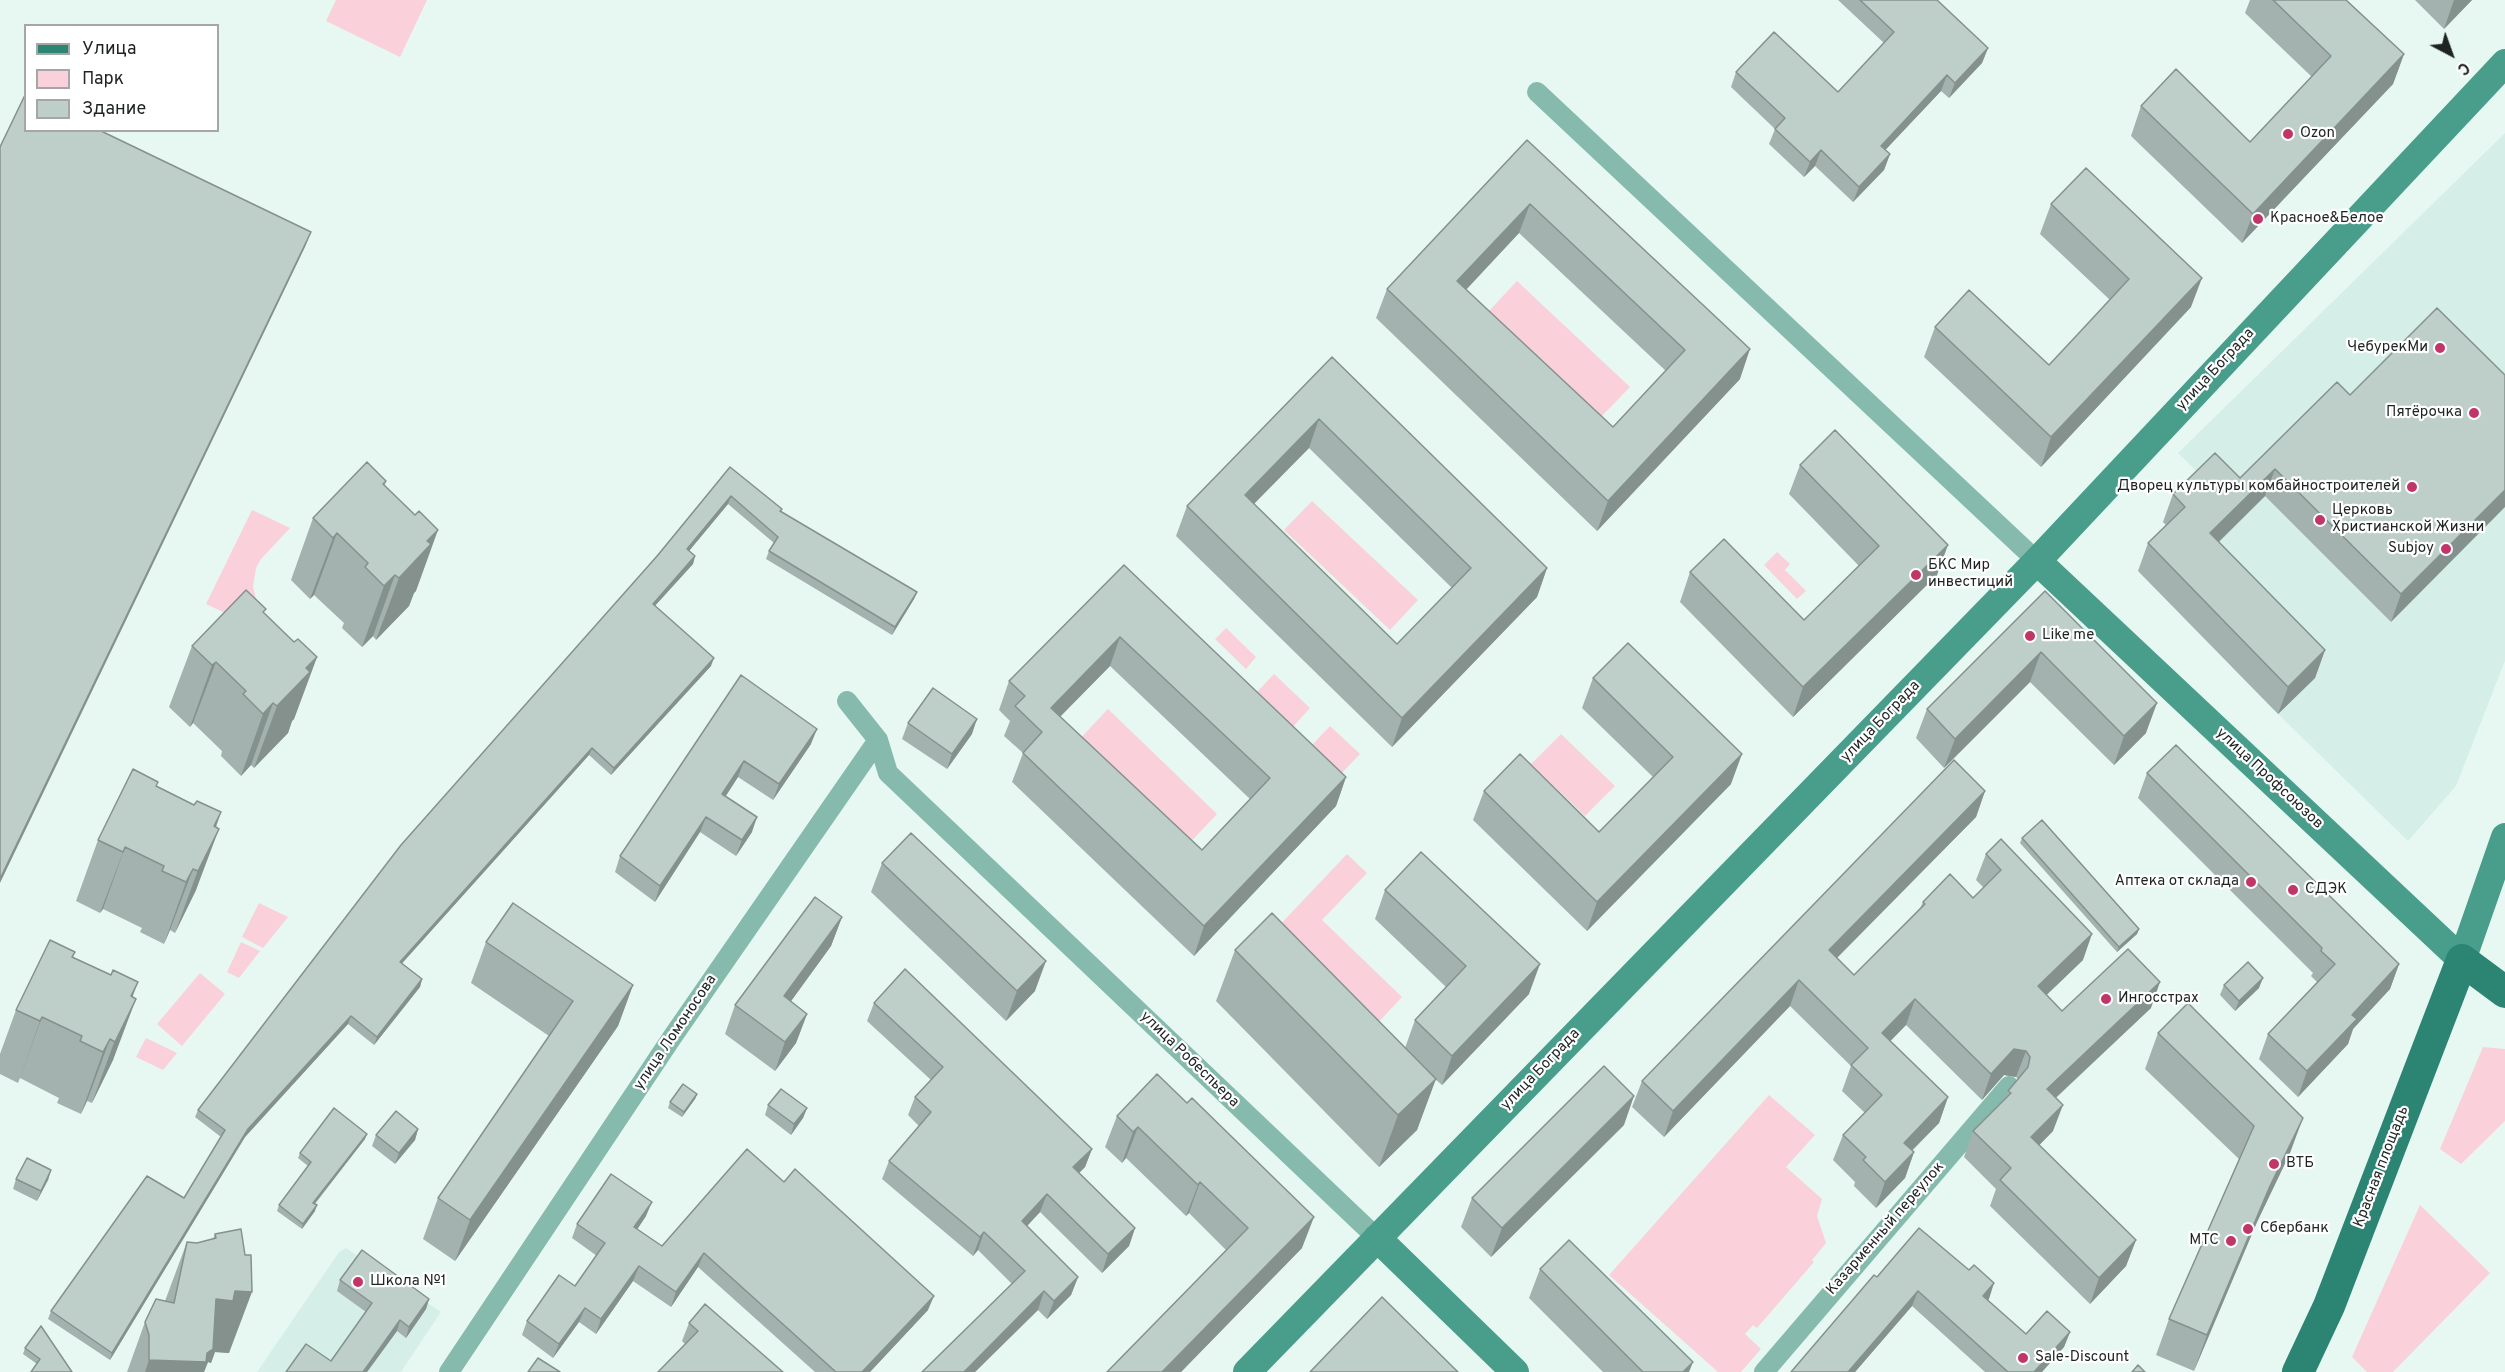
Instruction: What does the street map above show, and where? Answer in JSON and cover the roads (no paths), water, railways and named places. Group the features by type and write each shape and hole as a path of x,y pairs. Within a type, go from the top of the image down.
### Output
{"main road":[{"name":"улица Профсоюзов","path":"2462,960 2505,992"},
{"name":"Красная площадь","path":"2298,1372 2329,1306 2462,960"}],"street":[{"name":"улица Бограда","path":"1247,1372 2037,561 2505,63"},
{"path":"1537,92 2037,561"},
{"name":"улица Профсоюзов","path":"2037,561 2462,960"},
{"path":"847,700 879,740"},
{"name":"улица Робеспьера","path":"879,740 888,773 1515,1372"},
{"name":"улица Ломоносова","path":"449,1372 673,1036 879,740"},
{"path":"2462,960 2505,837"},
{"name":"Казарменный переулок","path":"1764,1372 2008,1086"}],"place":[{"name":"Ozon","path":"2288,134"},
{"name":"Красное&Белое","path":"2258,219"},
{"name":"ЧебурекМи","path":"2440,348"},
{"name":"Пятёрочка","path":"2474,413"},
{"name":"Дворец культуры комбайностроителей","path":"2412,487"},
{"name":"Церковь Христианской Жизни","path":"2320,520"},
{"name":"Subjoy","path":"2446,549"},
{"name":"БКС Мир инвестиций","path":"1916,575"},
{"name":"Like me","path":"2030,636"},
{"name":"Аптека от склада","path":"2251,882"},
{"name":"СДЭК","path":"2293,890"},
{"name":"Ингосстрах","path":"2106,999"},
{"name":"ВТБ","path":"2274,1164"},
{"name":"Сбербанк","path":"2248,1229"},
{"name":"МТС","path":"2231,1241"},
{"name":"Школа №1","path":"358,1282"},
{"name":"Sale-Discount","path":"2023,1358"}]}
